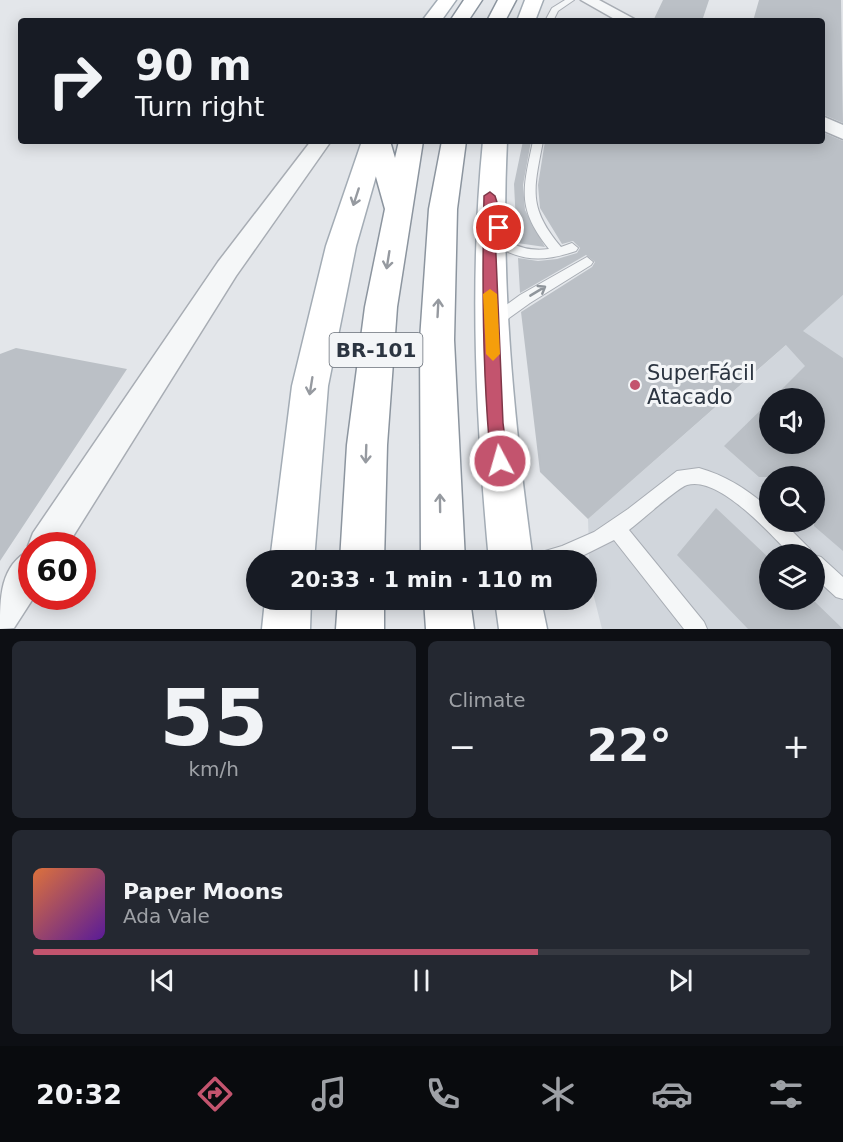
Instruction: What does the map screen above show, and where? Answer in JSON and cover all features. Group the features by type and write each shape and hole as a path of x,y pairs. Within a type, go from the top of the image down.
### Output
{"main road":[{"path":"433,18 447,0"},
{"path":"461,18 473,0"},
{"path":"498,18 507,0"},
{"path":"527,18 534,0"},
{"path":"293,550 310,387 341,246 375,144"},
{"path":"377,144 397,210"},
{"name":"BR-101","path":"363,550 368,433 381,307 410,144"},
{"name":"BR-101","path":"443,550 436,340 443,208 454,144"},
{"path":"495,144 490,196 491,323 495,423 510,550"},
{"path":"286,629 287,610"},
{"path":"360,629 361,610"},
{"path":"448,610 450,629"},
{"path":"520,610 523,629"}],"street":[{"path":"588,0 624,18"},
{"path":"825,114 843,123"},
{"path":"825,124 843,133"},
{"path":"55,532 227,269 319,144"},
{"path":"0,614 18,588"}],"lane":[{"path":"551,18 555,10 570,0"},
{"path":"538,144 528,207 539,229 559,253"},
{"path":"490,196 504,245 521,254 540,255 559,253 572,248"},
{"path":"491,323 525,299 587,262"},
{"path":"573,550 617,530 684,477 694,474 723,484 791,544"},
{"path":"617,530 697,629"},
{"path":"825,574 843,590"}],"shaded area":[{"path":"843,295 843,629 602,629 597,609 597,550 589,550 588,519"}],"building":[{"path":"663,0 709,0 703,18 654,18"},
{"path":"759,0 841,0 843,123 825,115 825,18 754,18"},
{"name":"SuperFácil Atacado","path":"825,133 843,141 843,295 803,331 843,358 843,551 821,532 825,532 825,466 759,466 759,477 724,446 759,412 759,454 825,454 825,388 783,388 805,366 786,345 588,519 540,472 521,312 592,267 595,262 586,255 520,293 518,258 538,261 557,259 577,253 580,248 573,241 562,244 540,208 538,185 545,144 825,144"},
{"path":"522,144 530,144 523,185 525,210 545,247 517,243 514,184"},
{"path":"16,348 127,369 0,561 0,354"},
{"path":"716,508 759,549 759,610 823,610 843,629 748,629 677,555"}],"slow traffic":[{"path":"490,294 493,354"}],"place":[{"name":"SuperFácil Atacado","path":"635,385"}],"route":[{"path":"499,228 490,196 489,273 495,423 500,461"}]}
